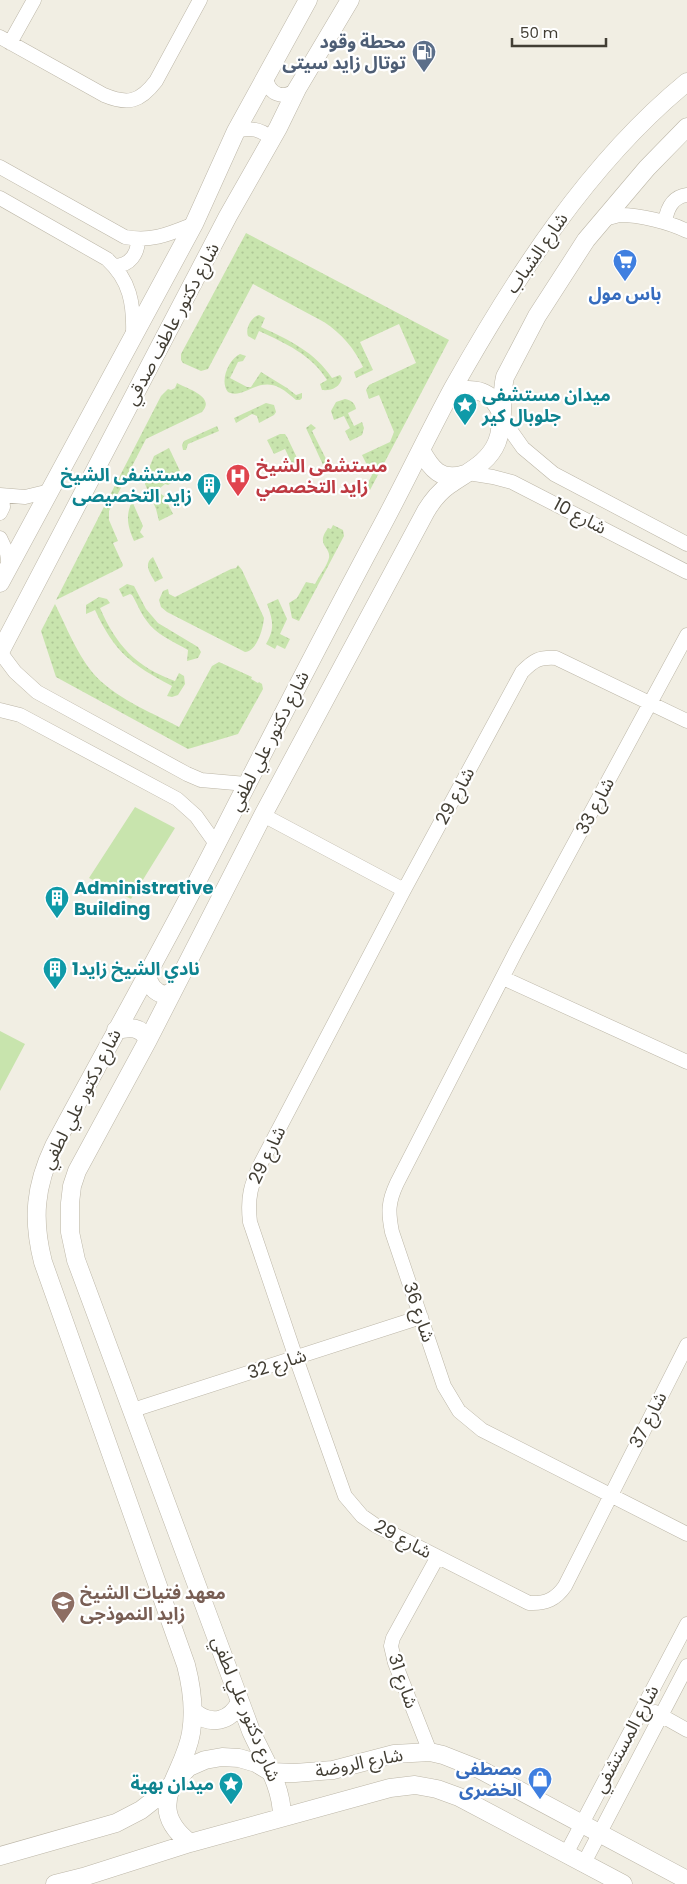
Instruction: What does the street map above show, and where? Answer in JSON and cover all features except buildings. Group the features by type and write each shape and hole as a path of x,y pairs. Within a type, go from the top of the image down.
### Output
{"street":[{"path":"34,0 5,40 118,101 133,100 147,93 156,81 200,0"},
{"name":"شارع دكتور عاطف صدقي","path":"0,583 194,224 236,131 308,0"},
{"name":"شارع دكتور عاطف صدقي","path":"0,652 228,216 272,139 297,89 350,0"},
{"path":"266,78 270,90 281,95 292,93 297,89"},
{"name":"شارع الشباب","path":"421,450 502,304 559,220 594,176 631,135 664,100 687,82"},
{"name":"شارع الشباب","path":"468,473 480,466 498,442 501,427 502,387 505,377 537,316 586,240 647,168 687,127"},
{"path":"236,131 251,128 266,134 272,139"},
{"path":"0,167 125,237 138,239 156,238 194,224"},
{"path":"665,222 669,206 675,200 687,195"},
{"path":"0,198 107,258 115,266 125,280 131,297 134,315 133,334"},
{"path":"604,219 620,215 665,222 687,231"},
{"path":"115,266 121,266 133,258 138,246 138,239"},
{"path":"453,390 480,390 490,395 497,403 501,413"},
{"name":"شارع 10","path":"501,413 523,448 554,474 687,544"},
{"path":"421,450 435,471 440,474 457,477 468,473"},
{"name":"شارع دكتور علي لطفي","path":"190,1843 178,1834 174,1828 166,1806 169,1791 185,1757 191,1735 194,1712 192,1688 186,1665 43,1262 38,1243 36,1203 45,1164 216,844 421,450"},
{"name":"شارع 10","path":"468,473 512,482 687,572"},
{"name":"شارع دكتور علي لطفي","path":"282,1817 280,1794 240,1702 76,1260 70,1232 72,1186 77,1171 148,1040 263,814 426,511 437,495 468,473"},
{"path":"0,513 2,507 1,496 25,497 50,490"},
{"path":"0,538 7,553 9,567"},
{"name":"شارع 33","path":"503,978 687,635"},
{"path":"0,652 15,672 37,692 187,774 201,780 246,784"},
{"name":"شارع 29","path":"610,1495 565,1586 559,1595 550,1601 540,1604 529,1603 368,1521 345,1496 250,1222 248,1206 249,1191 261,1163 404,890 522,672 531,663 543,658 556,658 651,703"},
{"path":"651,703 687,721"},
{"path":"0,710 20,715 177,799 196,816 216,844"},
{"path":"263,814 404,890"},
{"path":"146,974 150,986 154,990 165,995 172,992"},
{"path":"503,978 687,1062"},
{"name":"شارع 36","path":"503,978 390,1199 388,1216 392,1232 444,1386 459,1411 482,1430 687,1534"},
{"path":"116,1030 136,1028 141,1030 148,1040"},
{"name":"شارع 32","path":"133,1410 421,1317"},
{"name":"شارع 37","path":"610,1495 687,1344"},
{"name":"شارع 31","path":"430,1752 394,1663 391,1646 393,1638 438,1558"},
{"name":"شارع المستشفي","path":"566,1854 687,1624"},
{"name":"شارع المستشفي","path":"584,1863 687,1666"},
{"path":"194,1712 201,1718 210,1721 220,1721 236,1711 240,1702"},
{"path":"643,1706 687,1730"},
{"name":"شارع الروضة","path":"0,1856 116,1823 141,1810 164,1792 189,1767 205,1760 222,1757 240,1758 256,1763 271,1772 295,1773 317,1772 394,1754 430,1752 481,1770 687,1880"},
{"name":"شارع الروضة","path":"55,1884 115,1876 190,1843 390,1788 415,1785 437,1789 459,1798 623,1884"}],"green space":[{"path":"246,233 449,340 370,490 365,488 372,475 362,455 390,442 394,432 379,395 369,399 366,390 369,385 416,363 399,324 360,342 373,370 356,378 354,372 363,367 356,354 336,331 324,322 253,284 208,369 201,371 183,363 181,360 181,354"},
{"path":"259,315 265,318 261,327 301,348 318,361 332,378 340,375 342,378 339,384 332,389 322,390 320,384 327,380 314,363 306,357 288,345 259,331 255,340 248,336 249,324 253,318"},
{"path":"240,354 246,356 243,361 238,362 230,378 247,387 251,387 261,372 296,395 302,393 302,398 296,400 282,389 272,385 258,386 234,394 228,392 225,387 226,371 232,360"},
{"path":"177,383 199,394 206,402 205,407 202,412 146,439 109,511 109,520 118,541 113,543 123,565 122,567 56,600 161,396 168,389 175,388"},
{"path":"345,399 352,402 356,409 348,413 354,426 362,422 364,428 362,435 350,441 345,431 350,428 344,416 334,420 331,411 336,402"},
{"path":"266,403 274,405 276,412 274,415 259,423 257,416 252,414 236,423 234,418"},
{"path":"311,424 316,428 312,431 329,465 324,467 306,428"},
{"path":"217,426 219,431 188,444 186,450 183,450 182,445 184,441"},
{"path":"280,434 285,434 287,437 300,464 300,469 296,472 285,449 274,454 267,440"},
{"path":"169,448 180,471 175,474 173,482 168,485 165,484 160,488 161,494 164,496 173,514 159,521 145,484 145,478 154,456"},
{"path":"132,501 143,526 140,532 144,537 134,541 128,522"},
{"path":"333,525 343,530 344,536 299,621 292,618 289,603 297,598 306,582 315,584 325,568 329,554 323,539 328,528 331,529"},
{"path":"153,557 163,578 155,582 148,566"},
{"path":"238,565 264,618 259,639 249,651 245,652 167,612 161,607 159,600 163,591 168,589 169,594 175,597 236,568"},
{"path":"127,584 134,586 146,609 158,623 198,647 201,652 198,658 187,661 188,650 155,630 142,614 132,595 123,597 119,589"},
{"path":"99,597 107,599 110,603 100,608 113,633 120,644 138,662 175,681 179,673 184,676 185,684 178,695 167,696 172,686 135,664 117,647 102,625 95,610 86,614 86,605"},
{"path":"278,599 287,619 280,634 290,639 285,649 277,645 275,649 266,644 272,629 271,615 267,604"},
{"path":"55,604 81,656 101,681 121,697 179,727 212,666 219,662 252,677 251,679 262,684 263,689 238,734 188,749 56,677 41,631"},
{"path":"135,807 175,828 131,899 89,878"},
{"path":"0,1031 25,1044 0,1091"}],"place":[{"name":"محطة وقود توتال زايد سيتى","path":"424,73"},
{"name":"باس مول","path":"625,282"},
{"name":"ميدان مستشفى جلوبال كير","path":"465,426"},
{"name":"مستشفى الشيخ زايد التخصصي","path":"238,497"},
{"name":"مستشفى الشيخ زايد التخصيصى","path":"209,506"},
{"name":"Administrative Building","path":"57,919"},
{"name":"نادي الشيخ زايد1","path":"55,990"},
{"name":"معهد فتيات الشيخ زايد النموذجى","path":"63,1624"},
{"name":"مصطفى الخضرى","path":"540,1800"},
{"name":"ميدان بهية","path":"231,1805"}]}
